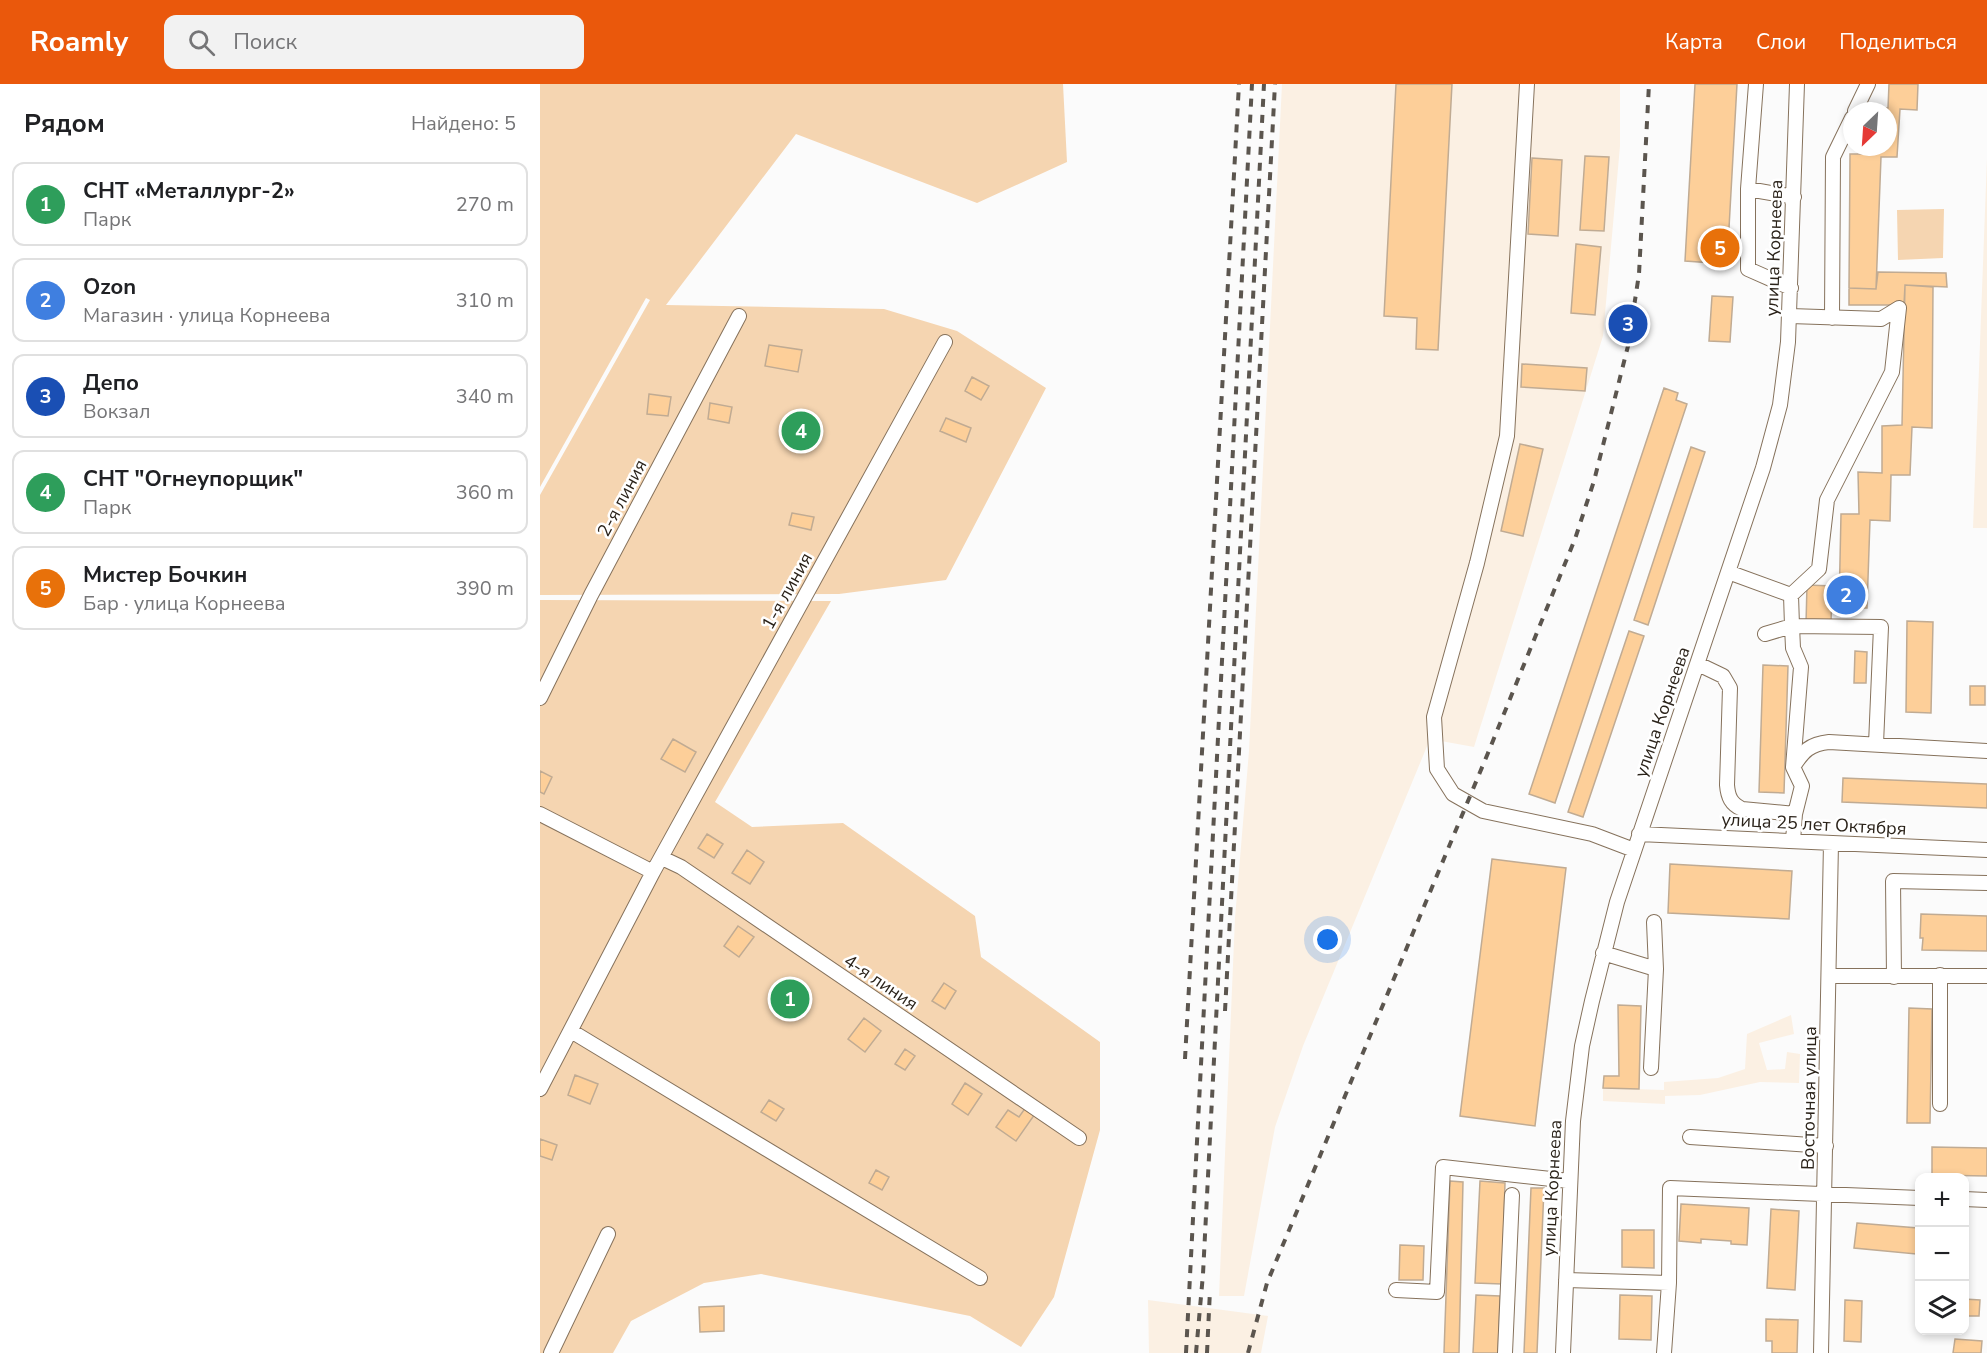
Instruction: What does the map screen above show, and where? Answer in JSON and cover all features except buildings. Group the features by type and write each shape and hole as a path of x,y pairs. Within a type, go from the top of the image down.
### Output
{"street":[{"path":"1527,84 1507,435 1477,563 1434,717 1437,770 1453,794 1483,811 1592,834 1634,850"},
{"path":"1756,84 1748,189 1748,269 1791,288"},
{"name":"улица Корнеева","path":"1563,1353 1573,1121 1581,1054 1603,953 1634,850 1698,664 1777,419 1785,373 1790,316 1797,84"},
{"path":"1859,102 1868,84"},
{"path":"1832,318 1833,156 1843,136"},
{"path":"1748,189 1794,197"},
{"path":"1790,316 1881,320 1899,308 1893,372 1827,500 1819,569 1791,595 1793,648 1801,667 1793,767 1802,786 1795,814 1793,841"},
{"name":"2-я линия","path":"540,698 591,595 739,316"},
{"name":"1-я линия","path":"653,872 945,342"},
{"path":"1728,572 1791,595"},
{"path":"1765,634 1792,626 1881,627 1876,744"},
{"path":"1698,664 1723,676 1730,688 1727,785 1729,798 1742,809 1795,814"},
{"path":"1793,767 1803,751 1815,744 1876,744 1987,751"},
{"path":"540,814 653,872 540,1089"},
{"name":"улица 25 лет Октября","path":"1640,834 1987,850"},
{"name":"Восточная улица","path":"1821,1353 1831,843"},
{"name":"4-я линия","path":"662,858 681,867 1079,1138"},
{"path":"1894,977 1893,881 1987,884"},
{"path":"1651,1068 1656,969 1654,922"},
{"path":"1603,953 1656,969"},
{"path":"1940,975 1940,1104"},
{"path":"1829,976 1987,976"},
{"path":"571,1031 980,1278"},
{"path":"1690,1137 1826,1146"},
{"path":"1396,1290 1437,1292 1443,1167 1569,1181"},
{"path":"1664,1353 1669,1283 1670,1188 1915,1198"},
{"path":"1505,1353 1512,1195"},
{"path":"1969,1199 1987,1200"},
{"path":"551,1353 608,1234"},
{"path":"1566,1280 1669,1283"}],"shaded area":[{"path":"540,84 1063,84 1067,162 977,203 796,134 666,305 884,309 957,331 1046,388 946,580 839,594 540,595 540,495 650,300 646,298 540,487"},
{"path":"1282,84 1620,84 1620,146 1603,336 1474,747 1430,739 1303,1046 1275,1127 1244,1296 1219,1296 1235,918 1249,751"},
{"path":"1987,158 1987,528 1973,528"},
{"path":"1944,209 1943,258 1898,260 1897,210"},
{"path":"540,600 831,601 715,802 752,827 843,823 975,916 981,957 1100,1042 1100,1130 1054,1297 1021,1347 970,1316 761,1274 704,1283 631,1321 613,1353 540,1353"},
{"path":"1791,1015 1794,1034 1759,1043 1767,1070 1785,1069 1787,1052 1800,1054 1799,1083 1760,1082 1700,1095 1665,1096 1665,1104 1603,1101 1603,1088 1664,1090 1664,1082 1718,1078 1745,1069 1747,1034"},
{"path":"1148,1300 1268,1316 1261,1353 1149,1353"}],"railway":[{"path":"1185,1059 1239,84"},
{"path":"1186,1353 1252,84"},
{"path":"1196,1353 1203,1274 1264,84"},
{"path":"1225,1011 1275,84"},
{"path":"1248,1353 1267,1283 1488,753 1575,539 1594,481 1628,346 1639,274 1649,84"},
{"path":"1207,1353 1210,1290"}],"place":[{"name":"Мистер Бочкин","path":"1720,248"},
{"name":"Депо","path":"1628,324"},
{"name":"СНТ \"Огнеупорщик\"","path":"801,431"},
{"name":"Ozon","path":"1846,595"},
{"name":"СНТ «Металлург-2»","path":"790,999"}]}
